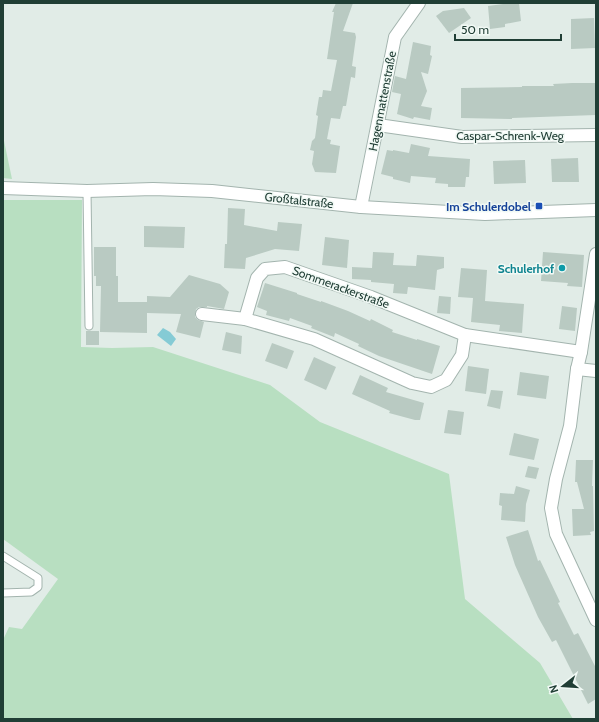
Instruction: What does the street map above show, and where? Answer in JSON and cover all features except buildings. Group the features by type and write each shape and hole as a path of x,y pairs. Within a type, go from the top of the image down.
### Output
{"street":[{"name":"Hagenmattenstraße","path":"361,207 395,37 419,3"},
{"name":"Caspar-Schrenk-Weg","path":"378,125 462,137 596,134"},
{"name":"Großtalstraße","path":"3,188 87,191 153,189 212,191 361,207 485,214 596,210"},
{"path":"596,254 577,369 570,426 556,479 552,508 556,534 596,620"},
{"name":"Sommerackerstraße","path":"246,319 257,278 265,269 285,267 371,297 465,335 581,352"},
{"path":"202,314 246,319 314,339 412,383 430,387 446,380 462,355 465,335"},
{"path":"577,369 596,371"}],"lane":[{"path":"87,191 89,326"},
{"path":"3,556 38,578 38,587 31,592 3,593"}],"green space":[{"path":"3,136 12,179 3,178"},
{"path":"3,200 82,200 81,347 153,347 270,385 320,422 449,474 465,599 540,663 573,719 3,719 3,640 9,627 22,629 58,579 3,539"}],"water":[{"path":"163,328 170,332 176,339 171,346 157,335"}],"place":[{"name":"Im Schulerdobel","path":"539,206"},
{"name":"Schulerhof","path":"562,268"}]}
